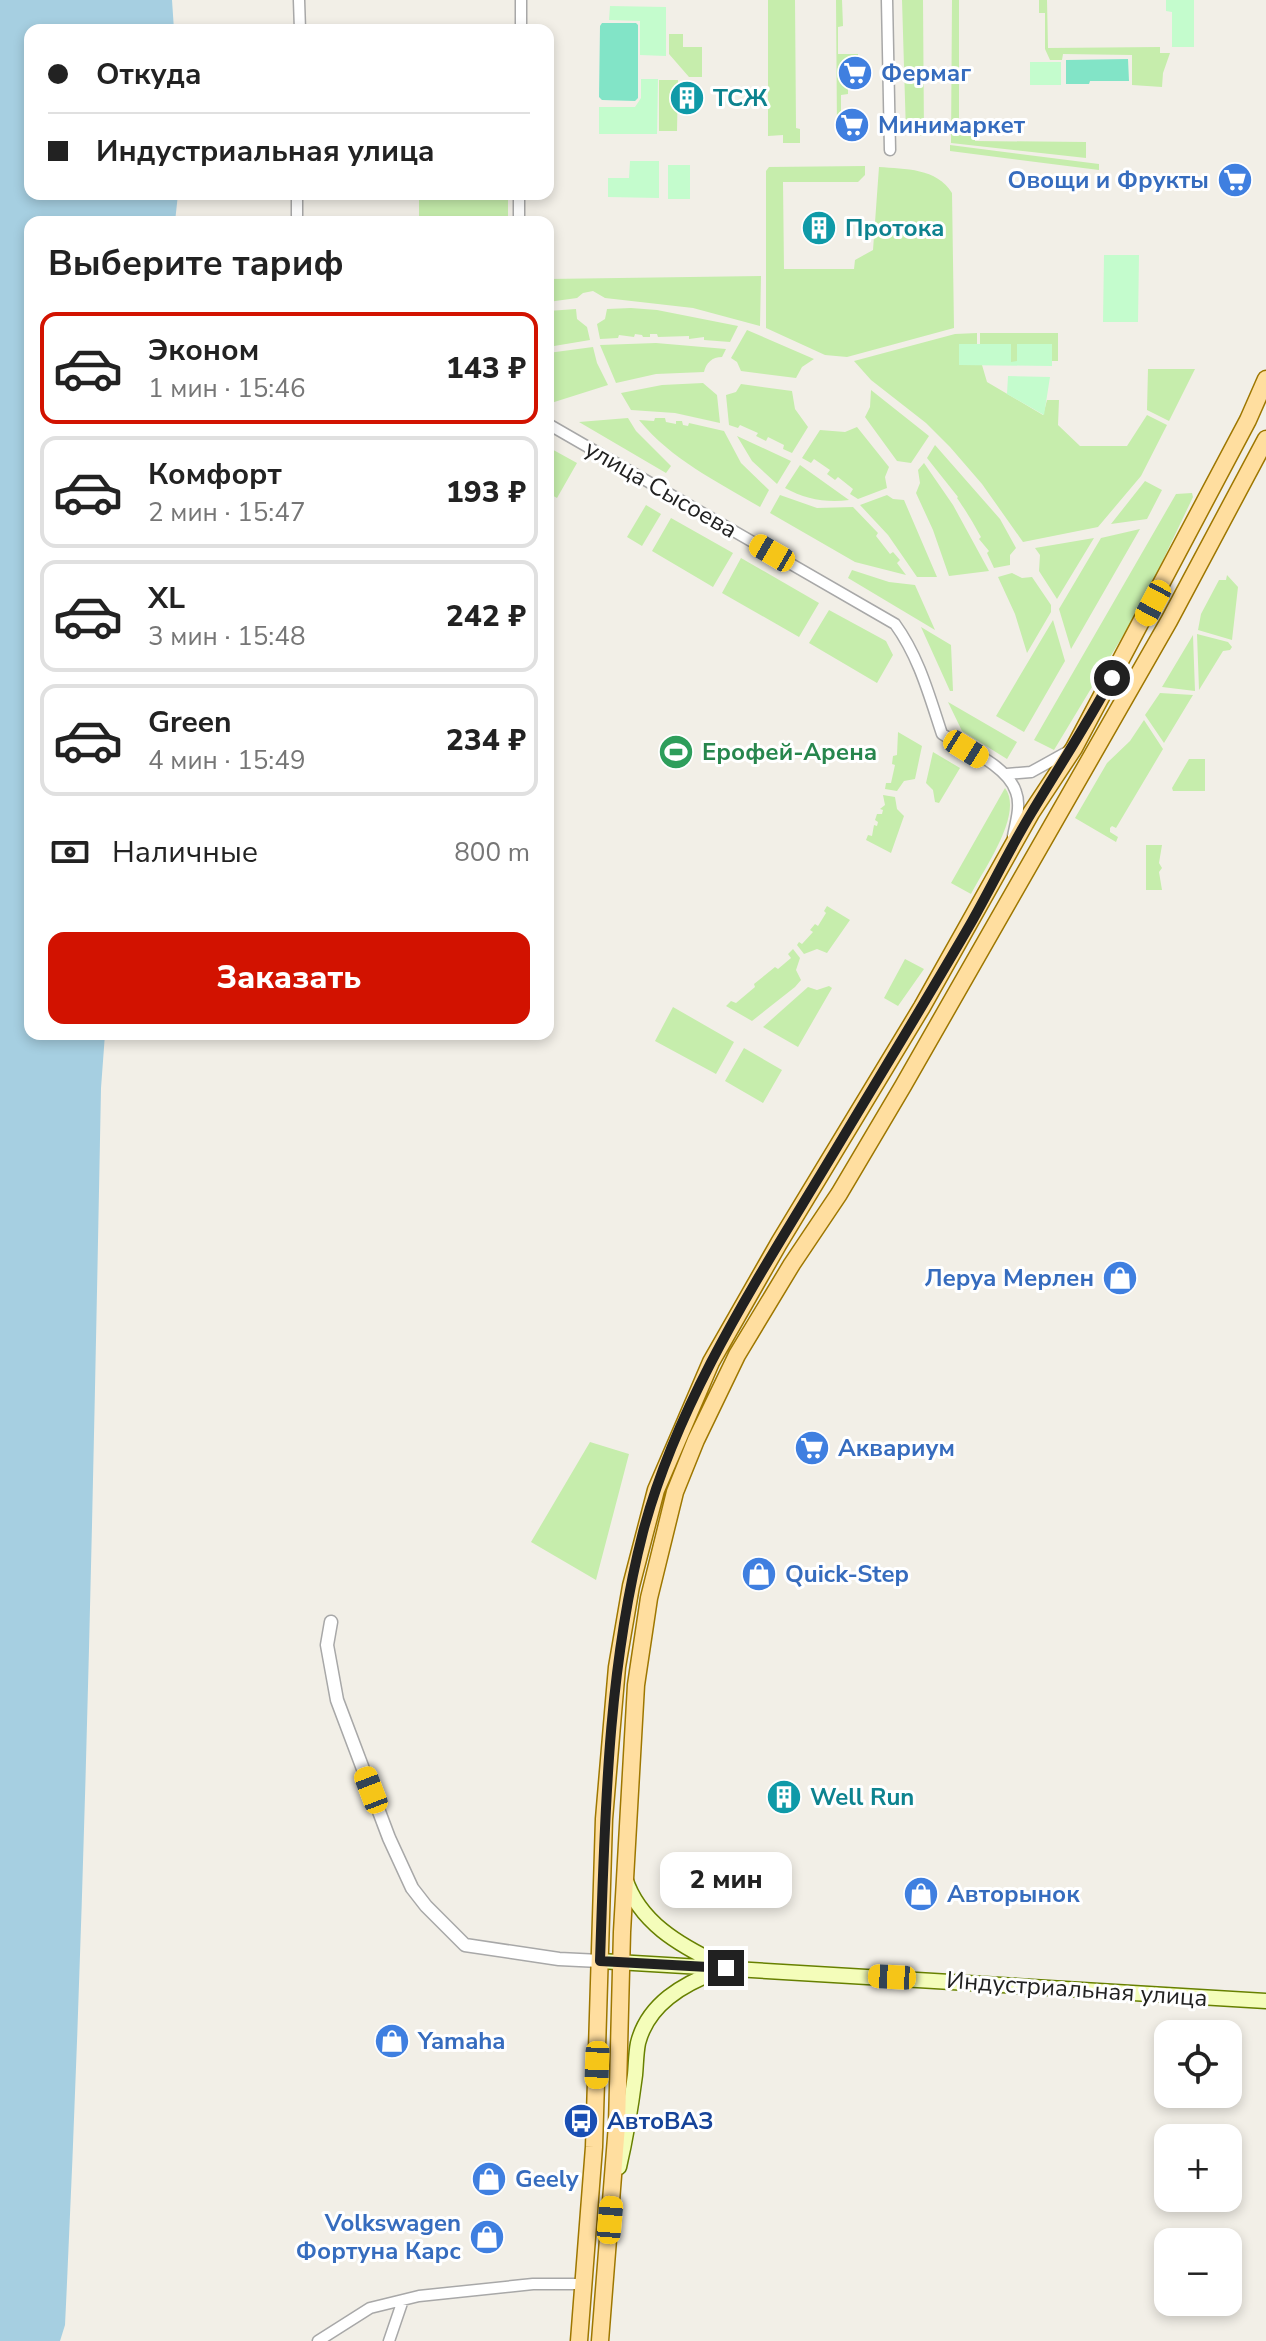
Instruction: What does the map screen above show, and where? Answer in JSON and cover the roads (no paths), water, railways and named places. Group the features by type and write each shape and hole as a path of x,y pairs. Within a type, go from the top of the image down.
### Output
{"main road":[{"path":"579,2341 594,2147 604,1819 617,1667 631,1586 656,1490 711,1362 922,1007 1031,813 1074,748 1248,420 1266,379"},
{"path":"600,2341 617,2125 623,1909 636,1685 649,1598 675,1492 737,1355 839,1194 1036,857 1199,566 1266,439"},
{"path":"627,1830 625,1880 638,1908 675,1940 726,1968"},
{"name":"Индустриальная улица","path":"600,1961 1266,2001"},
{"path":"612,2194 624,2147 638,2045 646,2023 657,2007 672,1994 692,1981 726,1968"}],"street":[{"path":"299,0 300,24"},
{"path":"521,0 521,24"},
{"path":"887,0 890,150"},
{"name":"улица Сысоева","path":"554,427 895,624 929,689 942,734 1007,774"},
{"path":"1009,854 1017,815 1017,793 1007,774 1031,772 1074,748"},
{"path":"331,1622 327,1645 337,1700 389,1838 412,1888 426,1906 465,1945 559,1959 600,1961"},
{"path":"318,2341 370,2308 403,2300 453,2291 584,2284"},
{"path":"389,2341 403,2300"}],"water":[{"path":"0,0 172,0 174,24 24,24 24,200 177,200 176,216 24,216 24,1040 105,1040 83,1861 65,2325 60,2341 0,2341"}],"place":[{"name":"Фермаг","path":"855,73"},
{"name":"ТСЖ","path":"687,98"},
{"name":"Минимаркет","path":"852,125"},
{"name":"Овощи и Фрукты","path":"1235,180"},
{"name":"Протока","path":"819,228"},
{"name":"Ерофей-Арена","path":"676,752"},
{"name":"Леруа Мерлен","path":"1120,1278"},
{"name":"Аквариум","path":"812,1448"},
{"name":"Quick-Step","path":"759,1574"},
{"name":"Well Run","path":"784,1797"},
{"name":"Авторынок","path":"921,1894"},
{"name":"Yamaha","path":"392,2041"},
{"name":"АвтоВАЗ","path":"581,2121"},
{"name":"Geely","path":"489,2179"},
{"name":"Volkswagen Фортуна Карс","path":"487,2237"}]}
